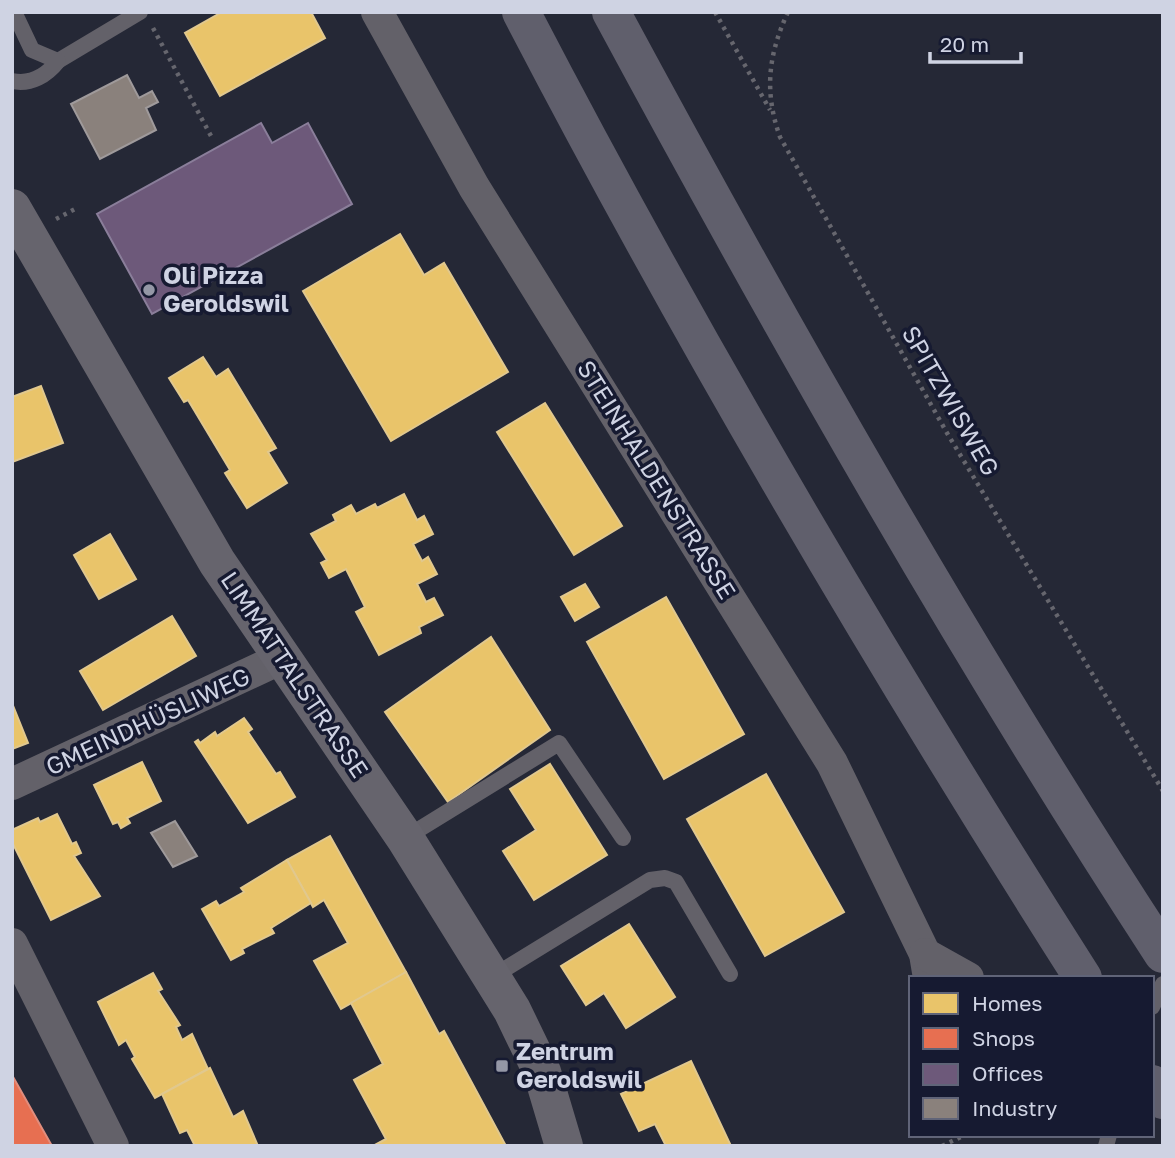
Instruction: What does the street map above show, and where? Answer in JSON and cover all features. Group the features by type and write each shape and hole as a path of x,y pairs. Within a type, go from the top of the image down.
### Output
{"highway":[{"path":"521,12 673,294 826,561 1082,976"},
{"path":"611,12 746,260 897,523 1125,897 1163,954"}],"main road":[{"name":"LIMMATTALSTRASSE","path":"12,208 217,562 405,838 512,1010 542,1072 564,1146"}],"street":[{"name":"STEINHALDENSTRASSE","path":"377,12 474,187 832,763 927,966 961,976"},
{"name":"GMEINDHÜSLIWEG","path":"12,784 282,658"},
{"path":"12,944 113,1146"}],"lane":[{"path":"14,12 32,50 58,61"},
{"path":"12,81 29,82 49,72 58,61 145,18"},
{"path":"405,838 559,743 623,838"},
{"path":"492,977 650,880 665,878 676,882 730,974"},
{"path":"1154,1003 1163,984"}],"path":[{"path":"715,12 772,114"},
{"name":"SPITZWISWEG","path":"788,12 769,67 768,90 772,114 791,159 940,422 1079,656 1163,790"},
{"path":"145,18 211,136"},
{"path":"46,225 77,208"},
{"path":"942,1146 961,1137"}],"building: Homes":[{"path":"222,12 311,12 325,38 220,96 185,33"},
{"path":"400,234 424,275 444,263 508,372 391,441 303,291"},
{"path":"203,357 216,377 228,369 276,448 268,452 287,483 247,508 225,473 230,470 188,400 184,402 169,378"},
{"path":"41,386 63,443 12,462 12,397"},
{"path":"545,403 622,526 574,555 497,432"},
{"path":"404,494 417,520 424,516 433,534 413,544 422,561 428,557 437,574 417,584 426,602 434,598 443,615 419,627 421,633 379,655 356,612 365,607 346,569 329,578 321,563 327,560 311,534 336,521 333,515 351,505 356,514 375,504 377,508"},
{"path":"110,534 136,579 99,599 74,555"},
{"path":"585,584 599,607 575,621 561,597"},
{"path":"666,597 744,734 664,779 587,642"},
{"path":"172,616 196,656 103,710 80,671"},
{"path":"491,637 550,730 448,802 385,712"},
{"path":"12,703 28,743 12,749"},
{"path":"244,718 252,729 248,732 276,774 280,772 295,797 248,823 195,742 198,740 200,743 215,732 217,736"},
{"path":"142,762 161,801 127,818 130,823 121,828 118,822 113,824 94,785"},
{"path":"550,764 607,855 534,900 503,851 536,830 510,789"},
{"path":"766,774 844,912 765,956 687,819"},
{"path":"57,814 72,844 76,842 81,853 74,856 100,896 51,920 12,842 12,830 38,818 40,822"},
{"path":"330,836 406,972 341,1009 314,961 348,943 324,900 313,907 287,860"},
{"path":"287,860 311,903 271,928 274,933 242,949 244,953 231,960 202,909 216,901 219,906 244,892 241,888"},
{"path":"629,924 675,997 626,1028 604,993 586,1005 561,966"},
{"path":"406,972 439,1034 444,1031 506,1146 373,1146 386,1139 354,1080 383,1064 351,1003"},
{"path":"153,973 162,989 158,991 180,1025 176,1027 182,1040 192,1034 208,1069 155,1098 132,1059 135,1057 126,1040 119,1045 98,1002"},
{"path":"691,1061 731,1146 666,1146 655,1124 639,1131 621,1094"},
{"path":"210,1068 233,1117 243,1111 258,1146 195,1146 187,1130 180,1133 162,1094"}],"building: Shops":[{"path":"12,1075 52,1146 12,1146"}],"building: Offices":[{"path":"261,123 272,143 308,123 352,204 152,314 97,214"}],"building: Industry":[{"path":"127,75 139,98 152,91 158,102 146,108 156,130 100,159 71,104"},
{"path":"175,821 197,856 173,867 151,833"}],"place":[{"name":"Oli Pizza Geroldswil","path":"149,290"},
{"name":"Zentrum Geroldswil","path":"502,1066"}]}
